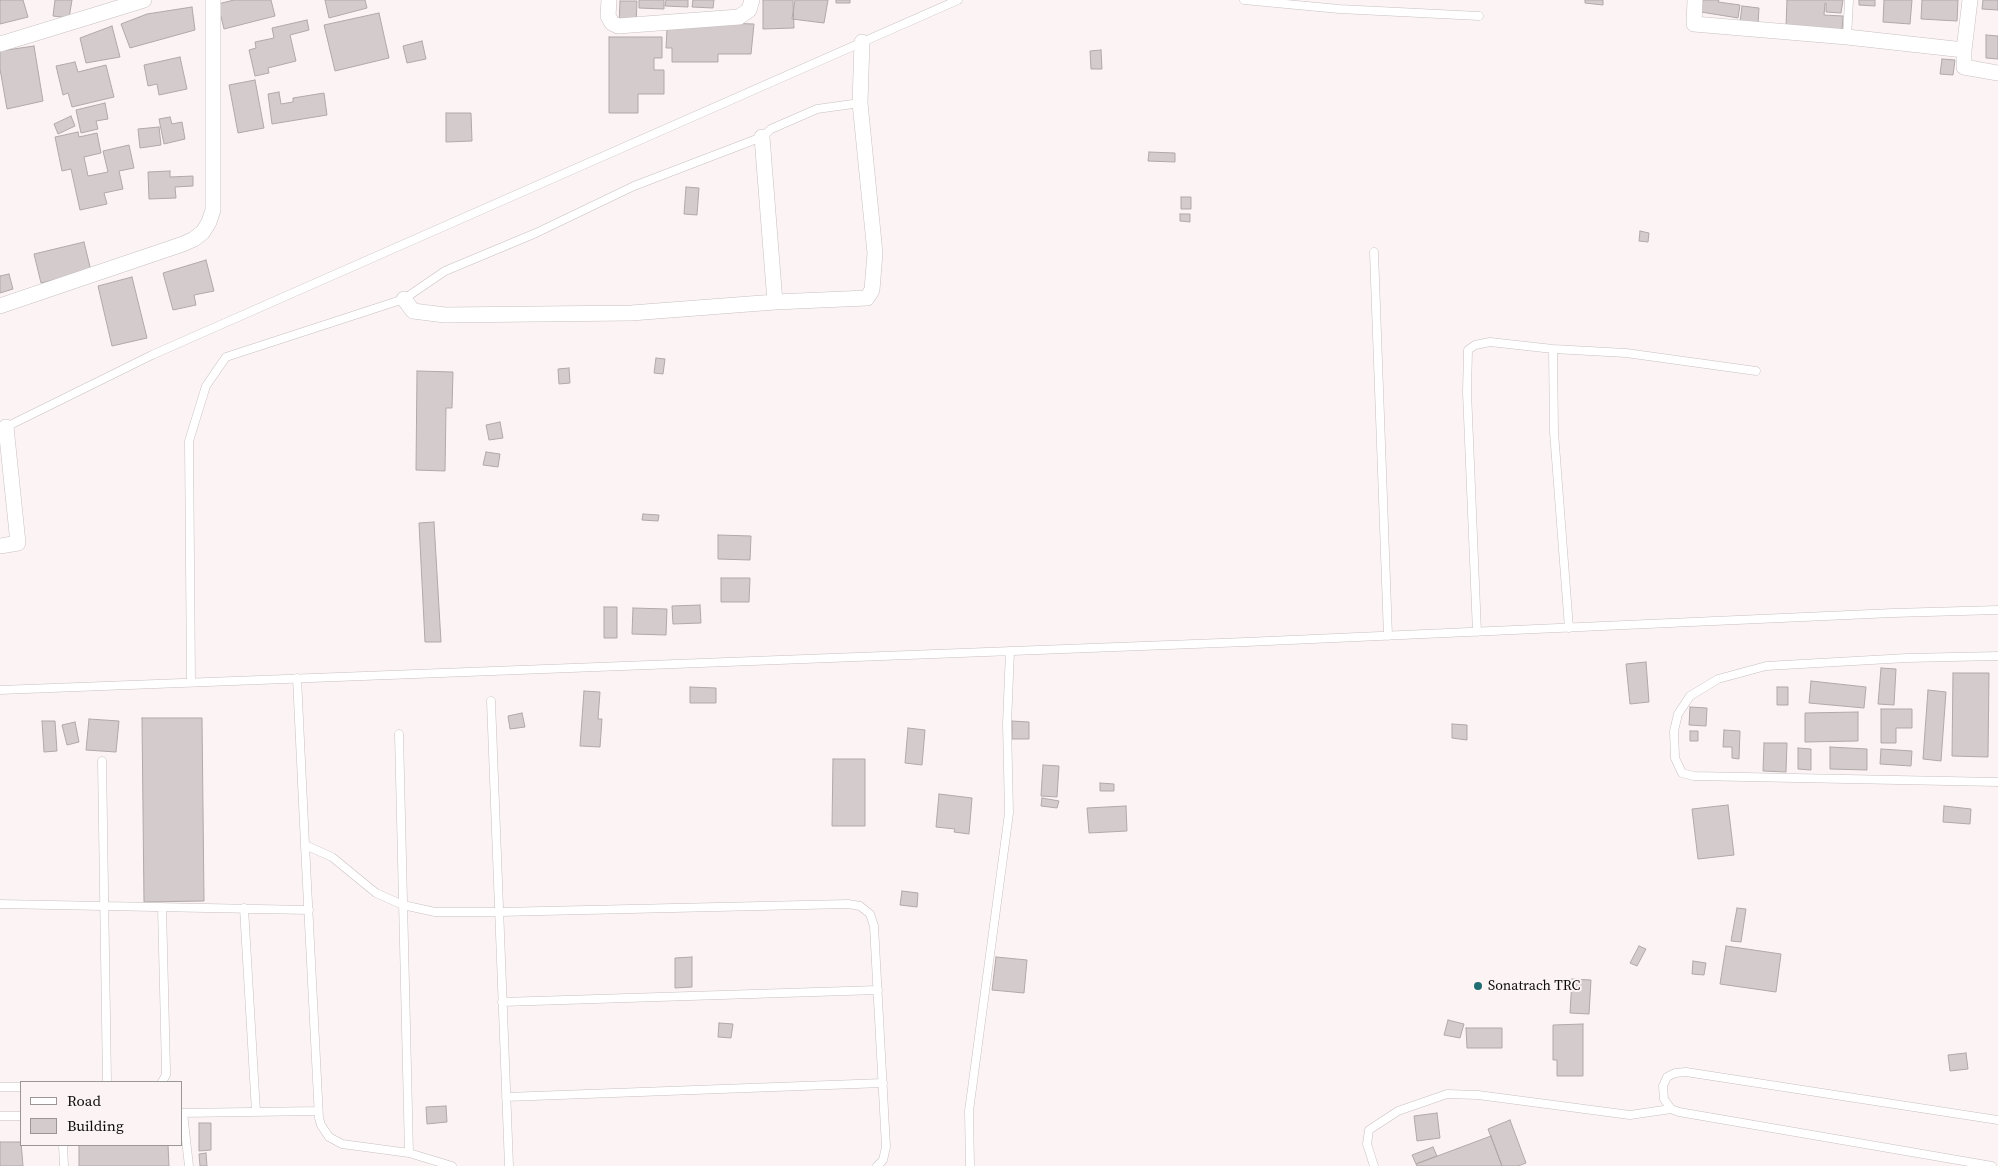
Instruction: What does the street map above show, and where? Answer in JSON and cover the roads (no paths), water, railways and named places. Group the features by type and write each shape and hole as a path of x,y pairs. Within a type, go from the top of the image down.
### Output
{"street":[{"path":"0,44 144,0"},
{"path":"0,306 183,244 203,232 213,210 213,0"},
{"path":"609,0 608,16 612,23 618,26 739,17 749,10 752,0"},
{"path":"1695,0 1694,24 1847,36 1964,50"},
{"path":"1970,0 1964,50 1964,68 1998,73"},
{"path":"404,299 412,311 446,315 632,313 775,302 867,298 872,290 875,253 860,102 862,42"},
{"path":"762,137 775,302"},
{"path":"0,546 18,543 3,428"}],"lane":[{"path":"3,428 152,354 958,0"},
{"path":"1244,0 1338,9 1479,16"},
{"path":"1847,36 1849,0"},
{"path":"191,682 189,441 206,386 226,357 404,299 446,271 536,233 634,186 762,137 771,129 817,109 860,102"},
{"path":"1374,252 1388,636"},
{"path":"1477,632 1467,392 1468,350 1475,344 1490,342 1553,349 1626,353 1756,371"},
{"path":"1553,349 1554,432 1569,628"},
{"path":"0,690 1388,636 1998,610"},
{"path":"970,1166 969,1111 1009,813 1007,724 1010,651"},
{"path":"1998,656 1907,658 1766,666 1718,679 1690,696 1678,714 1674,731 1675,758 1682,772 1694,776 1998,782"},
{"path":"297,678 319,1118 324,1132 335,1142 349,1146 388,1149 409,1153 452,1166"},
{"path":"491,701 509,1166"},
{"path":"399,734 409,1153"},
{"path":"102,761 107,1081"},
{"path":"305,845 332,857 376,894 403,905 435,912 855,904 866,910 873,920 883,1082 886,1154 877,1166"},
{"path":"0,904 309,910"},
{"path":"162,907 166,1070 162,1081"},
{"path":"244,908 256,1112"},
{"path":"502,1002 878,990"},
{"path":"1670,1109 1664,1099 1664,1086 1667,1077 1675,1073 1686,1072 1998,1120"},
{"path":"506,1097 883,1082"},
{"path":"0,1087 20,1087"},
{"path":"1374,1166 1367,1144 1369,1130 1398,1111 1447,1094 1478,1095 1630,1115 1670,1109 1689,1114 1992,1166"},
{"path":"189,1166 182,1113 318,1111"},
{"path":"0,1116 20,1116"},
{"path":"63,1146 64,1166"}],"place":[{"name":"Sonatrach TRC","path":"1478,986"}]}
